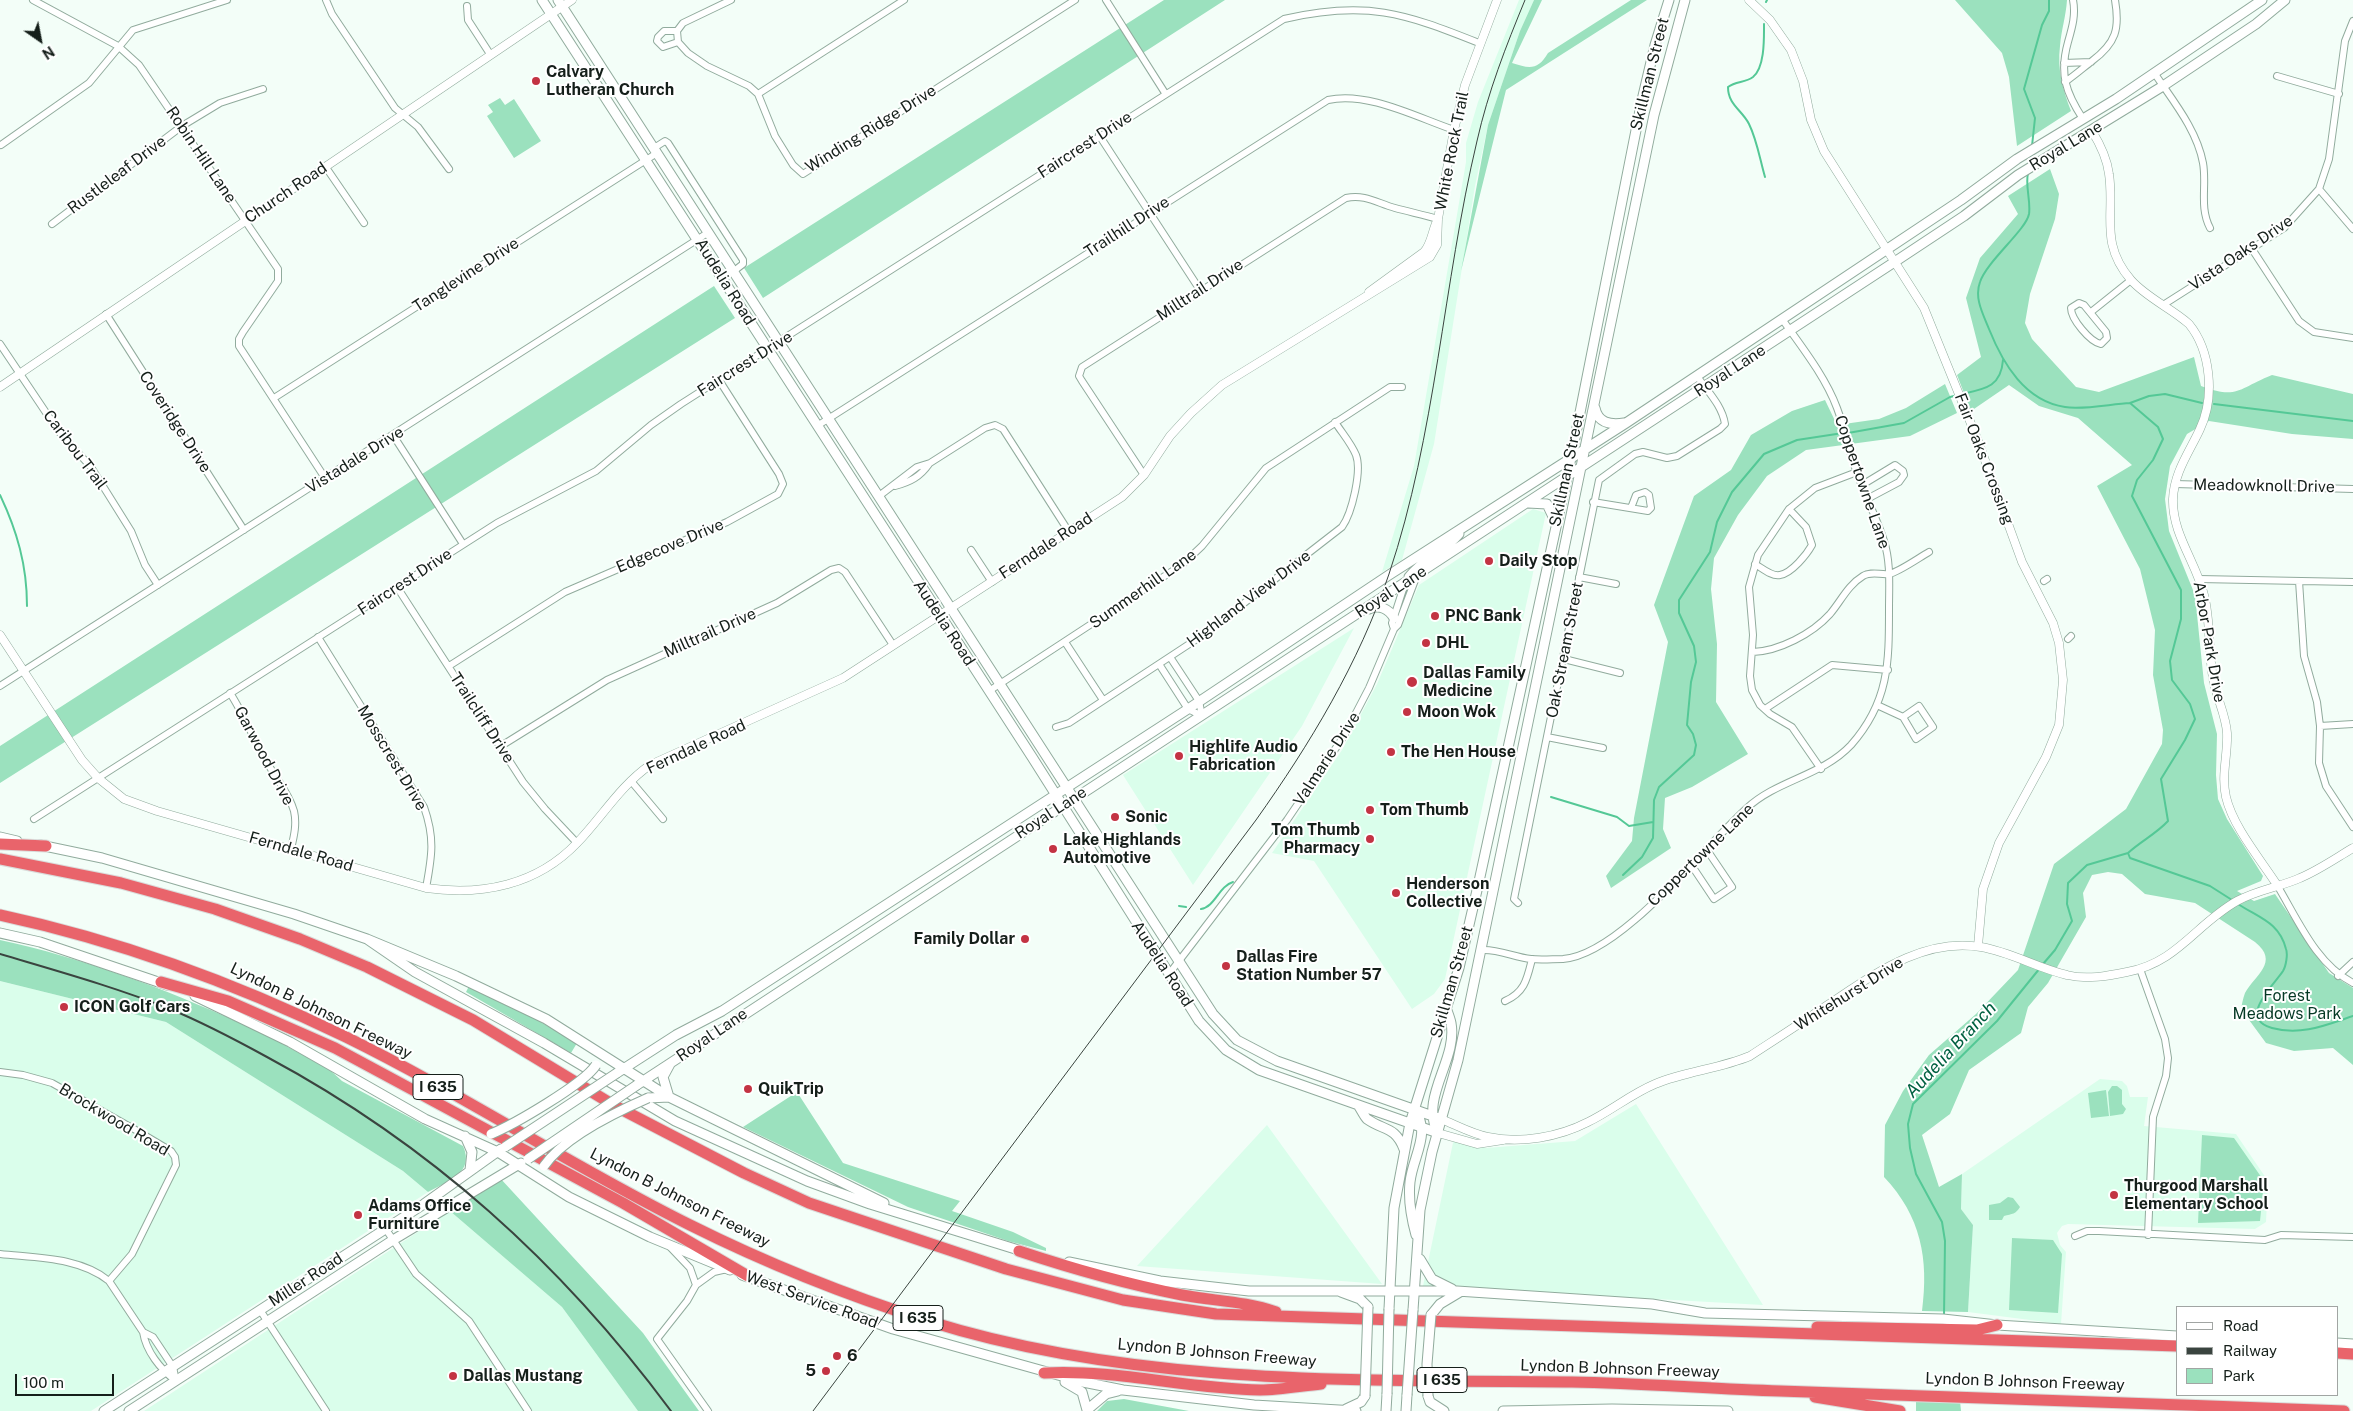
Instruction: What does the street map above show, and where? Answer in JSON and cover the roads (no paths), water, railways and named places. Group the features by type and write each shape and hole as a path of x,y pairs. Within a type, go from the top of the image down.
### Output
{"highway":[{"path":"0,844 46,846"},
{"path":"0,859 120,883 215,909 300,939 367,967 439,1003 518,1046 615,1106 744,1173 828,1210 1006,1269 1122,1300 1216,1314 2176,1346"},
{"name":"Lyndon B Johnson Freeway","path":"0,915 119,944 211,976 350,1039 687,1224 757,1257 861,1299 975,1334 1107,1360 1232,1374 1369,1379 1575,1382 2344,1411"},
{"path":"161,982 228,1000 335,1048 623,1202 748,1276"},
{"path":"1019,1251 1078,1270 1121,1281 1184,1295 1256,1305 1284,1315"},
{"path":"1797,1333 1815,1327 1977,1330 1997,1325"},
{"path":"2338,1353 2353,1354"},
{"path":"1044,1372 1079,1371 1154,1381 1261,1390 1369,1379"},
{"path":"1782,1391 1900,1411"}],"main road":[{"name":"Audelia Road","path":"542,0 989,691 1199,1021 1226,1050 1242,1062 1288,1082 1438,1133"},
{"name":"Skillman Street","path":"1386,1411 1394,1208 1404,1148 1414,1108 1459,968 1478,886 1571,458 1642,100 1655,45 1669,0"},
{"name":"Skillman Street","path":"1406,1411 1420,1210 1441,1119 1458,1060 1482,950 1656,106 1685,0"},
{"name":"Royal Lane","path":"502,1149 620,1070 676,1035 729,1006 956,860 1626,423 1888,249 1999,172 2154,74 2262,0"},
{"name":"Royal Lane","path":"492,1179 528,1159 737,1018 1566,479 1896,262 1964,216 2003,185 2163,86 2256,24 2285,0"},
{"name":"Audelia Road","path":"560,3 1073,799 1214,1014 1237,1040 1254,1050 1308,1073 1432,1114 1441,1119"},
{"path":"2083,120 2092,131"},
{"path":"1595,408 1596,413 1603,421 1615,424 1626,423"},
{"path":"1528,503 1546,504 1556,523"},
{"path":"1405,584 1419,565 1450,545 1466,526"},
{"path":"1353,617 1376,606 1388,610 1394,618"},
{"path":"0,838 102,858 196,884 367,939 496,993 546,1019 598,1052 640,1083 902,1212"},
{"path":"956,860 964,870"},
{"path":"916,885 924,897"},
{"path":"1137,924 1151,917"},
{"name":"West Service Road","path":"0,933 40,942 192,994 290,1042 425,1119 468,1138 502,1149 518,1165 569,1196 667,1244 727,1269 892,1329 1044,1372 1123,1390 1254,1405 1356,1411"},
{"path":"367,939 415,972 537,1039 675,1121 807,1181 870,1204 902,1212 1019,1251 1153,1279 1249,1291 1459,1291 1652,1304 1705,1314 1886,1316 2176,1336"},
{"path":"729,1006 737,1018"},
{"path":"1438,1133 1432,1114 1451,1040 1451,1023 1446,1008"},
{"path":"470,1170 472,1152 468,1138 491,1134 516,1122 582,1080 596,1065 598,1052"},
{"path":"669,1097 663,1077 672,1062"},
{"path":"544,1181 544,1166 564,1146 590,1129 648,1098 669,1097"},
{"path":"1358,1105 1367,1118 1393,1131 1400,1138 1404,1148"},
{"path":"1414,1108 1424,1128 1410,1180 1409,1207 1418,1242"},
{"name":"Miller Road","path":"104,1411 385,1228 502,1149"},
{"name":"Miller Road","path":"129,1411 393,1240 492,1179"},
{"path":"1418,1254 1422,1266 1432,1279 1459,1291"},
{"path":"1336,1290 1360,1299 1368,1308 1365,1396 1355,1406 1341,1410"},
{"path":"1444,1411 1430,1402 1428,1396 1430,1315 1440,1304 1459,1291"},
{"path":"2338,1343 2353,1344"},
{"path":"1044,1372 1075,1386 1086,1400 1087,1410"},
{"path":"1087,1410 1106,1394 1123,1390"},
{"path":"1503,1411 1612,1409 1728,1411"}],"street":[{"name":"Robin Hill Lane","path":"33,0 118,46 139,64 278,269 278,281 243,332 239,339 239,346 325,478"},
{"path":"1,144 89,83 126,36 141,26 227,0"},
{"path":"326,0 332,14 401,114 418,127 449,169"},
{"name":"Church Road","path":"0,386 551,13 560,3 572,0"},
{"path":"730,0 683,23 677,31 678,42 698,61 740,80 758,94 904,0"},
{"name":"Winding Ridge Drive","path":"758,94 775,136 793,165 803,174 1075,0"},
{"path":"1106,0 1165,93"},
{"name":"White Rock Trail","path":"1422,258 1434,252 1437,245 1438,219 1454,130 1465,85 1479,43 1497,0"},
{"name":"Fair Oaks Crossing","path":"1749,0 1770,20 1791,50 1803,81 1818,139 1924,308 1958,391 2022,562 2053,622 2059,643 2063,680 2061,710 2052,742 1999,843 1983,889 1978,946"},
{"path":"2073,0 2074,17 2064,63 2065,82 2070,99 2083,120"},
{"path":"2065,82 2107,50 2112,41 2118,19 2115,0"},
{"name":"Faircrest Drive","path":"34,819 512,514 596,471 650,425 1284,18 1328,5 1364,4 1381,6 1399,11 1479,43"},
{"path":"466,6 468,20 490,54"},
{"name":"Vista Oaks Drive","path":"2163,305 2252,249 2290,222 2319,189 2329,159 2346,41 2353,21"},
{"path":"677,31 664,31 658,37 658,41 663,47 678,42"},
{"path":"2064,63 2091,62"},
{"path":"2154,74 2195,137 2204,170 2205,218 2210,228"},
{"path":"2277,76 2339,94"},
{"name":"Rustleleaf Drive","path":"52,224 182,126 220,103 263,89"},
{"name":"Trailhill Drive","path":"817,426 1328,100 1340,97 1368,100 1454,130"},
{"name":"Arbor Park Drive","path":"2092,131 2104,153 2109,172 2110,236 2120,261 2131,280 2176,313 2194,331 2204,352 2208,369 2207,408 2201,427 2184,459 2175,484 2173,498 2175,518 2199,579 2207,613 2215,689 2227,733 2223,779 2226,798 2240,828 2278,885 2325,963 2338,976 2353,983"},
{"path":"1100,136 1200,290"},
{"name":"Audelia Road","path":"656,150 665,142 674,151 743,260 743,264 734,271"},
{"name":"Tanglevine Drive","path":"274,398 646,160 656,150"},
{"path":"325,166 364,223"},
{"path":"2319,189 2353,229"},
{"name":"Milltrail Drive","path":"1144,475 1082,381 1080,371 1086,364 1346,198 1356,196 1367,197 1394,208 1438,219"},
{"name":"Vistadale Drive","path":"0,686 709,232"},
{"path":"2252,249 2299,321 2314,332 2353,338"},
{"name":"Ferndale Road","path":"0,635 82,760 111,791 137,805 426,888 446,891 478,891 514,883 539,872 577,843 631,781 657,762 830,685 1122,497 1144,475 1175,430 1222,385 1364,297 1378,283 1422,258"},
{"path":"2091,312 2131,280"},
{"path":"2079,303 2091,312 2106,332 2107,338 2101,344 2093,341 2073,316 2071,308 2079,303"},
{"name":"Coveridge Drive","path":"106,314 244,530"},
{"name":"Coppertowne Lane","path":"1482,950 1532,959 1563,959 1598,948 1618,934 1692,866 1746,809 1758,800 1821,769 1851,745 1866,726 1877,705 1888,670 1889,574 1884,540 1857,472 1837,407 1826,386 1782,319"},
{"name":"Caribou Trail","path":"0,344 59,432 91,467 131,530 145,565 158,585"},
{"path":"1697,376 1704,387"},
{"name":"Edgecove Drive","path":"449,666 565,592 727,522 778,494 782,484 779,474 719,380"},
{"name":"Summerhill Lane","path":"989,691 1183,564 1202,546 1266,468 1390,387 1402,387"},
{"name":"Oak Stream Street","path":"1518,903 1514,899 1599,480 1634,454 1643,452 1667,458 1677,456 1688,451 1725,424 1718,405 1704,387"},
{"name":"Highland View Drive","path":"1056,727 1069,723 1223,621 1342,527 1350,511 1358,464 1352,447 1335,422"},
{"path":"879,496 895,486 903,476 917,467 930,464 985,428 995,425 1003,429 1069,532"},
{"path":"393,435 464,544"},
{"path":"1862,485 1894,465 1903,471 1904,475 1898,482 1867,499"},
{"path":"1821,769 1792,727 1765,709 1752,690 1750,676 1753,652 1749,587 1755,564 1766,543 1789,509 1815,488 1857,472"},
{"name":"Meadowknoll Drive","path":"2175,484 2353,489"},
{"path":"1594,502 1648,511 1651,508 1649,495 1645,492 1636,494 1631,508"},
{"path":"1755,564 1773,574 1780,575 1788,571 1812,545 1806,527 1789,509"},
{"path":"971,550 992,582"},
{"path":"1753,652 1771,651 1784,646 1816,625 1829,614 1850,586 1864,575 1877,572 1889,574 1929,552"},
{"name":"Milltrail Drive","path":"501,746 607,680 778,603 832,570 839,568 846,572 893,645"},
{"name":"Valmarie Drive","path":"1169,974 1287,820 1344,736 1369,688 1394,629 1398,625 1417,575"},
{"path":"1580,577 1616,584"},
{"path":"2199,579 2353,582"},
{"path":"2299,581 2304,656 2317,702 2320,726 2319,763 2326,786 2353,827"},
{"name":"Valmarie Drive","path":"1394,629 1394,618 1405,584"},
{"name":"Trailcliff Drive","path":"397,587 531,793 577,843"},
{"name":"Mosscrest Drive","path":"318,638 424,807 433,836 433,855 426,888"},
{"path":"1065,642 1103,700"},
{"path":"1170,657 1199,701 1202,716"},
{"path":"1564,659 1620,673"},
{"path":"1159,664 1188,708 1202,716"},
{"path":"1765,709 1823,669 1832,665 1888,670"},
{"name":"Garwood Drive","path":"230,693 243,713 268,765 290,800 294,813 295,829 291,849"},
{"path":"1877,705 1903,718 1916,739 1934,726 1920,706 1903,718"},
{"path":"2320,726 2353,724"},
{"path":"1547,737 1603,748"},
{"path":"631,781 663,819"},
{"name":"Whitehurst Drive","path":"1441,1119 1488,1137 1508,1139 1536,1138 1570,1130 1588,1123 1636,1094 1664,1080 1731,1064 1750,1056 1879,972 1922,951 1947,946 1978,946 1998,950 2058,973 2081,977 2105,976 2140,969 2157,962 2185,945 2214,916 2236,901 2300,878 2353,848"},
{"path":"1692,866 1714,900 1732,887 1707,850"},
{"path":"1505,1001 1522,990 1532,959"},
{"path":"2338,976 2353,962"},
{"path":"2140,969 2165,1039 2168,1058 2166,1076 2153,1117 2148,1235"},
{"name":"Brockwood Road","path":"0,1072 23,1075 52,1083 149,1138 176,1157 176,1165 132,1254 109,1282"},
{"name":"Whitehurst Drive","path":"1438,1133 1478,1144 1491,1144 1508,1139"},
{"path":"385,1228 416,1274 469,1321 528,1411"},
{"path":"2075,1236 2087,1231 2265,1240 2281,1235 2353,1237"},
{"path":"667,1244 690,1268 696,1285"},
{"path":"0,1254 79,1264 94,1271 109,1282 143,1332 145,1344 164,1372 176,1381"},
{"path":"708,1411 657,1339 687,1301 696,1285 714,1272 727,1269"},
{"path":"260,1310 326,1411"},
{"path":"143,1332 154,1337 173,1367 176,1381"}],"waterway":[{"path":"2032,146 2035,118 2024,89 2042,25 2049,11 2049,0"},
{"path":"1764,24 1762,60 1757,72 1750,79 1728,87 1730,98 1752,130 1765,177"},
{"path":"2029,165 2031,155"},
{"path":"2028,173 2029,214 2026,221 1990,265 1978,288 1982,312 2001,355 2017,379 2038,397 2051,403 2072,408 2130,403 2158,427 2163,439 2153,460 2137,480 2132,496 2181,590 2181,619 2170,661 2172,680 2190,704 2195,719 2185,740 2161,779 2168,821 2128,853 2130,858 2210,886 2232,900"},
{"path":"1962,394 1985,388 1995,381 2002,369 2003,360"},
{"path":"2130,403 2149,396 2165,394 2202,403"},
{"path":"1848,433 1904,423 1950,397 1958,395"},
{"path":"2214,404 2353,421"},
{"path":"1623,875 1642,857 1653,838 1654,800 1659,787 1694,755 1696,745 1693,734 1687,725 1691,682 1696,662 1694,646 1679,613 1679,600 1710,552 1717,522 1732,492 1764,454 1797,440 1843,433"},
{"path":"0,495 20,549 27,591 27,606"},
{"path":"1551,797 1617,817 1629,826 1653,822"},
{"name":"Audelia Branch","path":"2043,964 2055,950 2072,921 2067,904 2068,883 2087,865 2128,853"},
{"path":"1201,909 1210,904 1228,884 1233,882"},
{"path":"2238,904 2261,917 2273,927 2283,940 2287,951 2283,971 2266,993 2258,1009 2258,1017 2262,1023 2272,1028 2293,1031 2323,1026 2353,1016"},
{"path":"1179,906 1186,907"},
{"name":"Audelia Branch","path":"1944,1316 1945,1241 1942,1222 1916,1174 1910,1148 1908,1124 1913,1104 1997,1021 2040,968"}],"tram line":[{"path":"813,1411 1256,820 1314,732 1348,671 1377,607 1405,521 1429,413 1465,195 1477,141 1498,69 1525,0"}],"railway":[{"path":"0,954 128,994 195,1020 327,1091 384,1129 438,1169 538,1257 585,1306 629,1357 671,1411"}],"place":[{"name":"Calvary Lutheran Church","path":"536,81"},
{"name":"Daily Stop","path":"1489,561"},
{"name":"PNC Bank","path":"1435,616"},
{"name":"DHL","path":"1426,643"},
{"name":"Dallas Family Medicine","path":"1412,682"},
{"name":"Moon Wok","path":"1407,712"},
{"name":"The Hen House","path":"1391,752"},
{"name":"Highlife Audio Fabrication","path":"1179,756"},
{"name":"Tom Thumb","path":"1370,810"},
{"name":"Sonic","path":"1115,817"},
{"name":"Tom Thumb Pharmacy","path":"1370,839"},
{"name":"Lake Highlands Automotive","path":"1053,849"},
{"name":"Henderson Collective","path":"1396,893"},
{"name":"Family Dollar","path":"1025,939"},
{"name":"Dallas Fire Station Number 57","path":"1226,966"},
{"name":"ICON Golf Cars","path":"64,1007"},
{"name":"QuikTrip","path":"748,1089"},
{"name":"Thurgood Marshall Elementary School","path":"2114,1195"},
{"name":"Adams Office Furniture","path":"358,1215"},
{"name":"6","path":"837,1356"},
{"name":"5","path":"826,1371"},
{"name":"Dallas Mustang","path":"453,1376"}],"park label":[{"name":"Forest Meadows Park","path":"2287,1005"}]}
